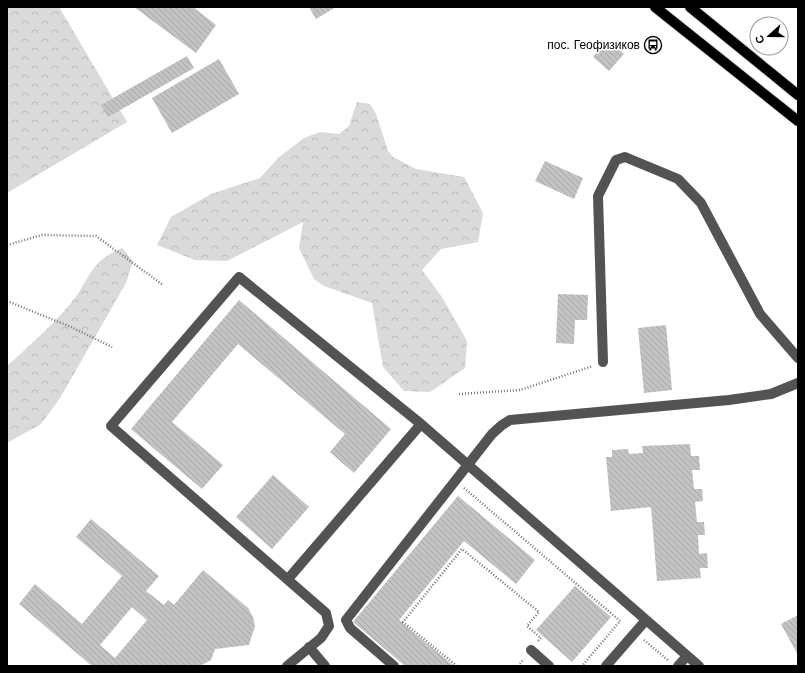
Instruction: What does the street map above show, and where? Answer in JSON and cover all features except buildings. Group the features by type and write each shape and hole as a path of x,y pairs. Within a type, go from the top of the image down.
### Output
{"main road":[{"path":"655,7 798,121"},
{"path":"690,7 798,95"}],"lane":[{"path":"603,362 598,196 616,160 625,157 678,179 701,203 760,314 798,358"},
{"path":"287,666 321,638 328,626 326,613 111,426 239,278 421,424 699,666"},
{"path":"394,666 350,628 346,620 467,465 492,434 502,425 510,420 729,400 771,394 798,383"},
{"path":"288,579 421,424"},
{"path":"606,666 646,620"},
{"path":"309,647 325,666"},
{"path":"531,650 549,666"},
{"path":"678,666 687,656"}],"path":[{"path":"7,245 42,235 96,236 163,285"},
{"path":"7,301 71,327 112,347"},
{"path":"459,394 520,390 603,362"},
{"path":"476,472 463,488 674,666"},
{"path":"457,666 403,622 462,549 538,612 527,626 541,638 531,650"},
{"path":"582,666 620,621"}],"green space":[{"path":"7,7 59,7 127,122 7,193"},
{"path":"357,102 370,104 376,114 388,151 393,157 416,169 464,177 483,213 478,242 441,249 422,270 442,297 467,341 465,368 430,392 404,391 383,367 372,303 324,286 314,279 299,248 303,222 227,261 195,260 157,245 171,217 211,194 260,178 279,157 304,138 320,132 339,134 349,126"},
{"path":"122,248 133,261 126,283 60,398 41,424 7,443 7,366 40,336 64,311 78,294 96,265 111,253"}],"place":[{"name":"пос. Геофизиков","path":"653,45"}]}
